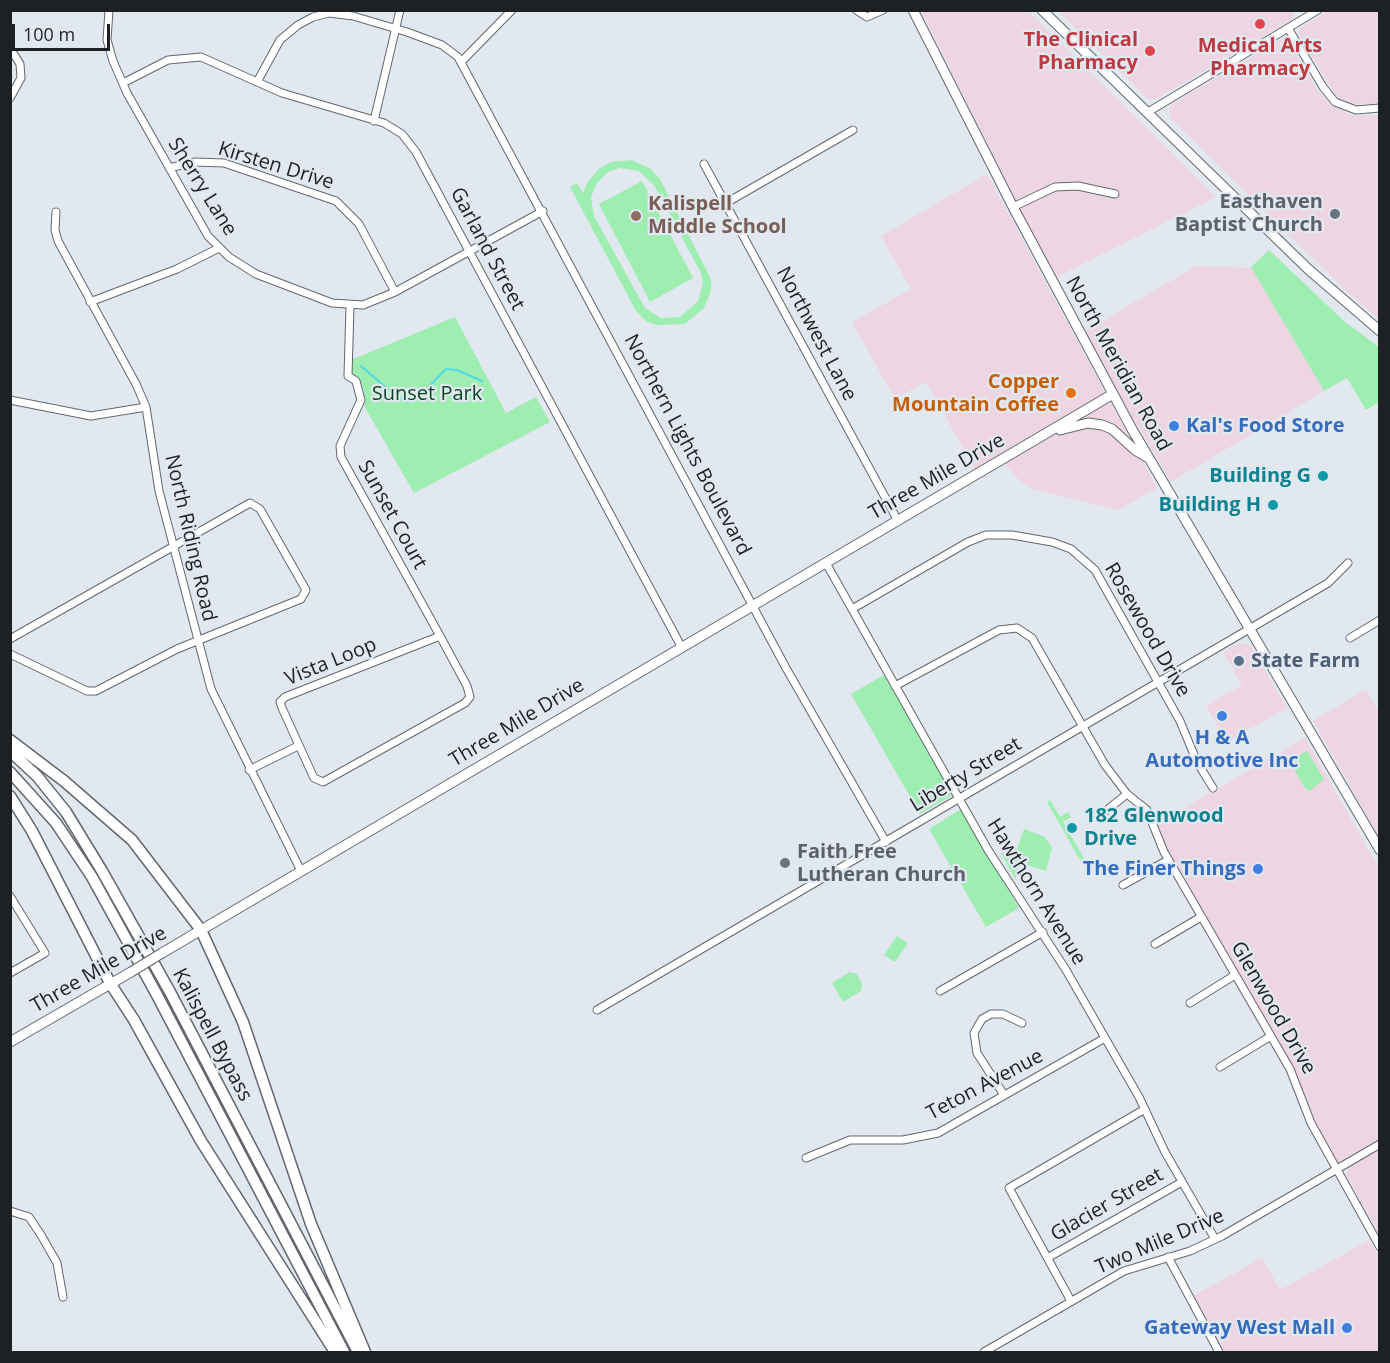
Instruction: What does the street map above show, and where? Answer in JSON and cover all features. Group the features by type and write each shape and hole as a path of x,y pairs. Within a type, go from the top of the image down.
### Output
{"highway":[{"path":"10,740 64,781 132,840 170,886 201,930 243,1022 311,1224 365,1353"},
{"name":"Kalispell Bypass","path":"10,751 37,776 66,812 102,871 170,992 358,1353"},
{"name":"Kalispell Bypass","path":"10,772 56,823 92,878 157,995 344,1353"},
{"path":"10,796 32,831 110,984 135,1020 201,1141 335,1353"}],"main road":[{"name":"North Meridian Road","path":"913,10 1013,207 1147,457 1380,850"},
{"path":"1042,10 1308,269 1380,331"},
{"name":"Three Mile Drive","path":"10,1042 1113,394"},
{"name":"Three Mile Drive","path":"1043,436 1088,423 1102,425 1112,429 1135,450 1147,457"}],"street":[{"name":"Sherry Lane","path":"109,10 107,40 123,83 204,230 219,248 256,274 332,303 350,306 372,303 543,211"},
{"path":"374,121 400,10"},
{"path":"257,82 280,40 313,17 341,13 396,29 442,45 461,62 512,10"},
{"path":"856,10 867,17 883,10"},
{"path":"1148,112 1318,10"},
{"path":"1288,28 1323,87 1335,102 1356,110 1380,108"},
{"path":"10,48 20,64 21,78 10,98"},
{"name":"Garland Street","path":"123,83 161,63 193,56 218,62 257,82 317,105 397,129 412,145 681,648"},
{"name":"Northern Lights Boulevard","path":"461,62 753,605 886,842"},
{"path":"726,203 853,130"},
{"name":"Kirsten Drive","path":"170,168 195,162 224,163 336,201 359,225 394,292"},
{"name":"Northwest Lane","path":"704,164 898,521"},
{"path":"1013,207 1055,187 1078,186 1115,194"},
{"name":"North Riding Road","path":"56,212 55,230 58,241 136,384 146,407 155,473 212,689 249,770 301,871"},
{"path":"90,302 177,269 219,248"},
{"name":"Sunset Court","path":"350,306 348,376 356,381 361,400 340,446 341,457 440,636"},
{"path":"10,400 91,416 146,407"},
{"path":"10,639 245,504 254,503 260,509 306,590 301,599 198,640 96,691 87,691 10,654"},
{"name":"Rosewood Drive","path":"852,609 968,542 986,535 1012,535 1052,542 1077,553 1092,565 1158,681 1213,788"},
{"name":"Hawthorn Avenue","path":"826,563 1001,872 1043,932 1105,1038 1215,1239"},
{"name":"Liberty Street","path":"597,1010 1328,583 1348,563"},
{"path":"1350,638 1380,620"},
{"name":"Glenwood Drive","path":"895,686 999,630 1017,628 1028,633 1036,643 1105,765 1127,794 1147,810 1168,860 1271,1036 1300,1089 1311,1123 1380,1246"},
{"name":"Vista Loop","path":"440,636 470,696 465,703 323,782 314,778 280,702 285,697 440,636"},
{"path":"249,770 298,746"},
{"path":"1102,814 1127,794"},
{"path":"1123,885 1168,860"},
{"path":"10,896 45,953 10,973"},
{"path":"1155,944 1201,917"},
{"path":"940,992 1043,932"},
{"path":"1190,1003 1235,975"},
{"path":"1004,1095 977,1053 974,1033 982,1019 991,1014 1003,1014 1022,1023"},
{"path":"1220,1067 1271,1036"},
{"name":"Teton Avenue","path":"806,1158 850,1140 903,1140 938,1133 1105,1038"},
{"path":"1071,1301 1049,1257 1009,1188 1145,1109"},
{"name":"Two Mile Drive","path":"984,1353 1124,1271 1215,1239 1380,1144"},
{"name":"Glacier Street","path":"1049,1257 1182,1182"},
{"path":"10,1211 29,1217 41,1235 57,1263 63,1297"},
{"path":"1168,1257 1220,1353"}],"shaded area":[{"path":"1293,10 1295,16 1292,20 1154,100 1147,98 1058,11"},
{"path":"1330,10 1379,11 1380,102 1353,104 1336,96 1298,33 1299,28"},
{"path":"921,11 1028,11 1216,197 1055,278"},
{"path":"1284,38 1289,41 1317,90 1330,105 1350,115 1379,115 1379,319 1355,299 1170,118 1169,107 1173,103"},
{"path":"987,174 1157,488 1118,510 1033,489 1018,479 1003,463 979,477 926,382 895,399 852,322 911,289 881,236"},
{"path":"1196,266 1252,268 1324,391 1171,482 1082,333"},
{"path":"1239,643 1250,645 1287,708 1227,742 1206,706 1242,685 1223,652"},
{"path":"1366,689 1379,712 1379,837 1313,721"},
{"path":"1305,738 1379,868 1379,1139 1333,1167 1306,1120 1294,1086 1167,867 1152,827"},
{"path":"1379,1149 1379,1234 1346,1175 1349,1166"},
{"path":"1369,1240 1379,1257 1379,1352 1225,1352 1193,1296 1262,1258 1280,1290"}],"green space":[{"path":"632,160 651,169 660,179 711,279 711,291 704,308 685,324 656,325 646,321 636,311 570,187 577,183 583,193 588,181 600,168 611,162","holes":["620,168 639,171 654,185 701,273 703,283 698,301 680,317 661,318 645,308 594,216 591,197 597,183 608,172"]},
{"path":"642,181 693,278 650,302 599,204"},
{"path":"1269,250 1345,322 1379,347 1379,402 1366,410 1347,378 1324,391 1251,267"},
{"name":"Sunset Park","path":"455,317 506,413 536,397 550,422 414,493 363,404 364,389 352,373 351,360"},
{"path":"884,675 953,795 920,814 851,694"},
{"path":"1307,751 1324,779 1310,791 1305,788 1291,764 1292,759"},
{"path":"1050,800 1060,817 1068,812 1071,817 1063,822 1088,865 1084,867 1047,802"},
{"path":"961,809 1019,908 986,927 929,829"},
{"path":"1024,829 1045,837 1052,848 1046,871 1021,863 1015,879 1001,853 1015,855"},
{"path":"897,936 908,943 895,962 884,955"},
{"path":"850,972 857,974 862,984 861,991 843,1002 832,983"}],"waterway":[{"path":"361,366 397,397 407,402 422,394 446,369 457,370 482,381"}],"place":[{"name":"Medical Arts Pharmacy","path":"1260,24"},
{"name":"The Clinical Pharmacy","path":"1150,51"},
{"name":"Easthaven Baptist Church","path":"1335,214"},
{"name":"Kalispell Middle School","path":"636,216"},
{"name":"Copper Mountain Coffee","path":"1071,393"},
{"name":"Kal's Food Store","path":"1174,426"},
{"name":"Building G","path":"1323,476"},
{"name":"Building H","path":"1273,505"},
{"name":"State Farm","path":"1239,661"},
{"name":"H & A Automotive Inc","path":"1222,716"},
{"name":"182 Glenwood Drive","path":"1072,828"},
{"name":"Faith Free Lutheran Church","path":"785,863"},
{"name":"The Finer Things","path":"1258,869"},
{"name":"Gateway West Mall","path":"1347,1328"}]}
